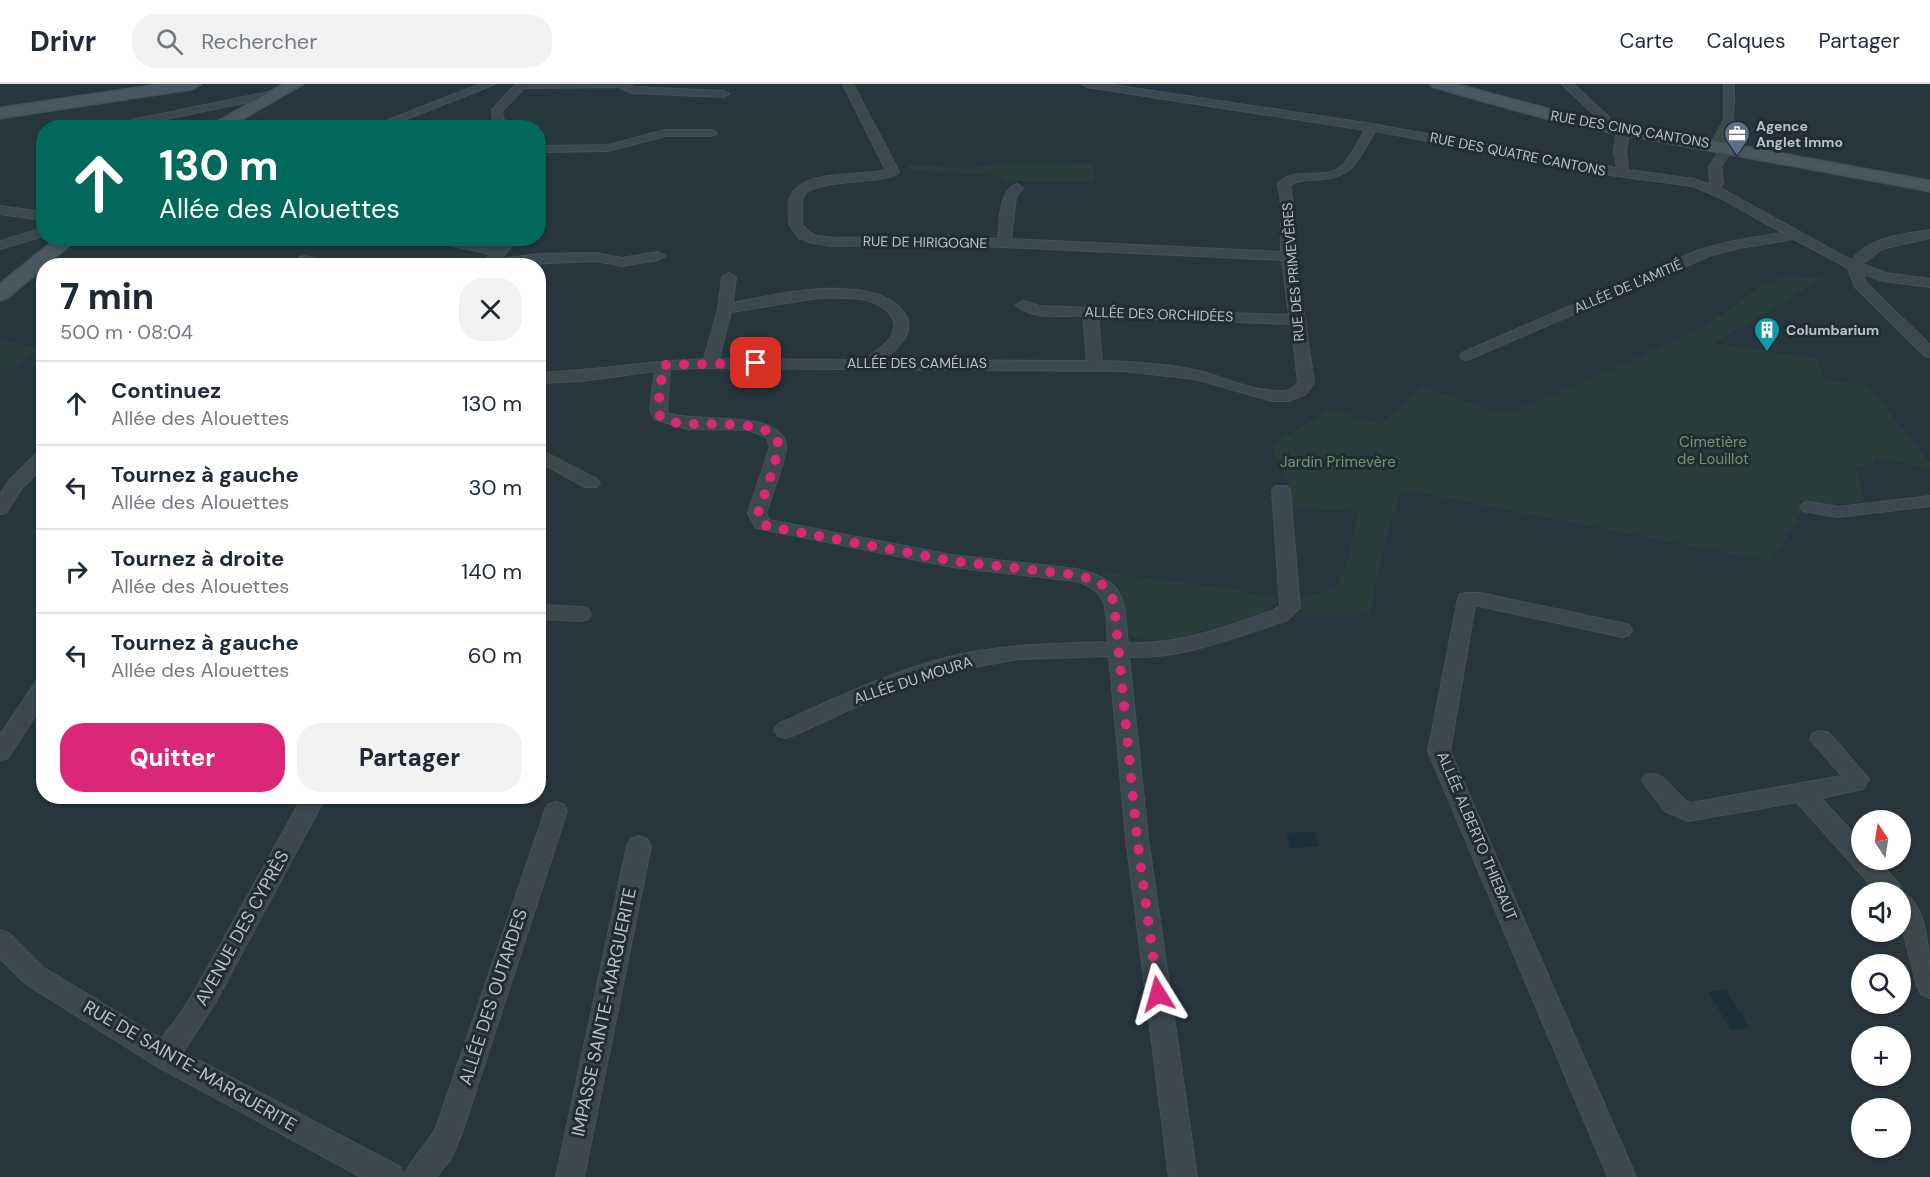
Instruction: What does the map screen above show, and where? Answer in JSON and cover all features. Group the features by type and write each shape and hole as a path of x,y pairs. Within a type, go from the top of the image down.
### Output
{"street":[{"path":"0,113 193,84"},
{"path":"229,120 295,84"},
{"path":"395,120 489,84"},
{"path":"498,120 497,110 521,84 620,84 632,90 724,94"},
{"name":"RUE DE HIRIGOGNE","path":"848,84 893,172 884,175 830,180 806,187 796,197 796,226 813,239 834,242 939,240 1288,256"},
{"name":"RUE DES QUATRE CANTONS","path":"1087,84 1372,127 1679,180 1713,189 1795,236 1854,266 1883,277 1930,283"},
{"name":"RUE DES CINQ CANTONS","path":"1438,84 1541,113 1930,186"},
{"path":"1567,84 1605,119 1605,126"},
{"path":"1713,189 1717,183 1715,166 1729,120 1729,84"},
{"path":"147,120 278,93"},
{"name":"RUE DES PRIMEVÈRES","path":"1292,395 1301,391 1306,382 1288,256 1288,210 1284,183 1297,177 1341,173 1347,168 1372,127"},
{"path":"1623,129 1620,151 1623,172"},
{"path":"546,149 608,148 665,133 711,133"},
{"path":"1004,243 1010,198 1017,188"},
{"path":"0,210 36,215"},
{"path":"0,245 36,234"},
{"path":"1930,234 1885,243 1860,255 1854,266 1860,284 1930,353"},
{"name":"ALLÉE DE L'AMITIÉ","path":"1467,356 1704,254 1738,244 1795,236"},
{"path":"51,258 62,246"},
{"path":"455,246 488,258"},
{"path":"495,258 505,246"},
{"path":"544,258 596,256 622,262 658,256"},
{"path":"0,294 36,274"},
{"path":"710,363 725,309 729,277"},
{"path":"725,309 803,295 864,296 886,302 898,312 902,321 900,333 892,345 870,363"},
{"name":"ALLÉE DES ORCHIDÉES","path":"1023,305 1037,310 1296,320"},
{"path":"1090,312 1095,365"},
{"name":"ALLÉE DES CAMÉLIAS","path":"546,378 582,376 663,365 710,363 1095,365 1176,372 1220,381 1266,395 1292,395"},
{"path":"663,365 658,409 660,416 678,423 760,427 774,435 778,447 758,513 762,524 952,561 1077,575 1094,580 1110,590 1137,838 1183,1177"},
{"path":"546,458 591,483"},
{"path":"0,510 14,486 36,464"},
{"name":"ALLÉE DU MOURA","path":"785,730 866,694 954,663 1019,652 1118,649 1153,651 1182,647 1280,616 1290,608 1281,490"},
{"path":"1809,507 1838,512 1930,501"},
{"name":"ALLÉE ALBERTO THIEBAUT","path":"1622,1177 1439,751 1467,599 1480,599 1623,630"},
{"path":"546,612 581,614"},
{"path":"0,752 36,697"},
{"path":"1653,781 1673,805 1688,812 1855,783 1858,779 1821,739"},
{"path":"1802,792 1851,847"},
{"name":"AVENUE DES CYPRÈS","path":"164,1056 200,1004 311,804"},
{"name":"ALLÉE DES OUTARDES","path":"418,1177 441,1150 448,1133 555,811"},
{"name":"IMPASSE SAINTE-MARGUERITE","path":"570,1177 639,846"},
{"path":"1872,870 1883,882"},
{"path":"1911,914 1930,986"},
{"name":"RUE DE SAINTE-MARGUERITE","path":"0,941 35,976 164,1056 390,1177"}],"green space":[{"path":"1013,163 1092,164 1094,182 1002,181 1001,176 910,170 908,165 967,168"},
{"name":"Cimetière de Louillot","path":"1786,276 1823,278 1714,343 1818,359 1823,380 1868,385 1930,463 1930,468 1874,458 1875,462 1861,467 1855,466 1865,502 1832,505 1800,500 1802,511 1772,562 1402,489 1387,533 1369,615 1303,617 1300,599 1337,587 1347,564 1358,512 1291,507 1289,486 1271,445 1330,410 1382,424 1421,386 1505,415 1625,364 1700,328 1737,305 1757,288"},
{"path":"0,340 36,348 36,353 8,370 0,368"},
{"path":"1100,572 1234,589 1280,600 1260,614 1186,636 1161,640 1137,639 1128,634 1120,586"}],"water":[{"path":"1315,832 1320,846 1290,848 1286,833"},
{"path":"1726,990 1749,1028 1731,1030 1708,992"}],"place":[{"name":"Agence Anglet Immo","path":"1737,157"},
{"name":"Columbarium","path":"1767,353"}],"route":[{"path":"756,363 663,365 658,409 660,416 678,423 760,427 774,435 778,441 778,447 758,513 762,524 952,561 1077,575 1094,580 1110,590 1114,604 1137,838 1158,994"}],"park label":[{"name":"Jardin Primevère","path":"1338,462"}]}
